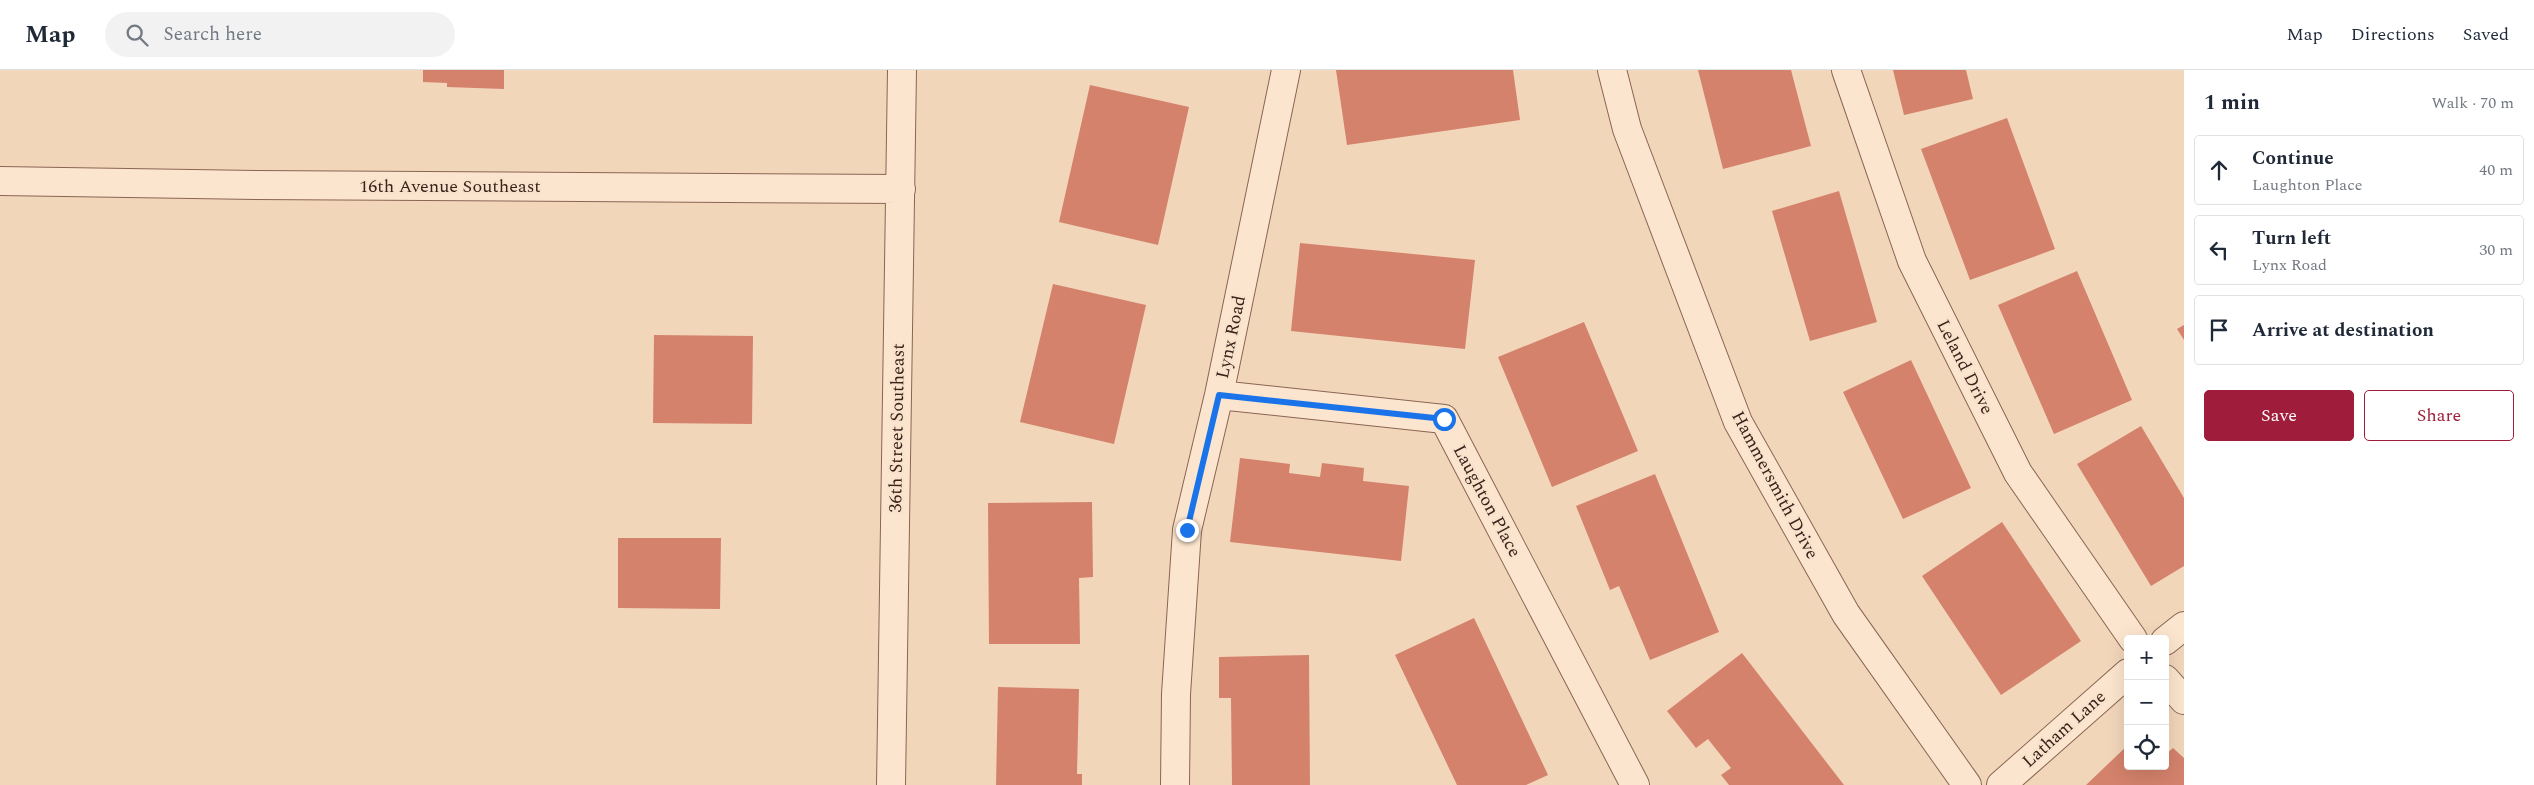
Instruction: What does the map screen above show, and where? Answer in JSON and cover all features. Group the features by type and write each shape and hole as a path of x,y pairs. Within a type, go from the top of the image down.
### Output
{"street":[{"name":"36th Street Southeast","path":"891,785 902,70"},
{"name":"Lynx Road","path":"1175,785 1176,694 1187,530 1219,395 1286,70"},
{"name":"Hammersmith Drive","path":"1612,70 1628,129 1738,422 1846,614 1967,785"},
{"name":"Leland Drive","path":"1846,70 1912,261 2014,464 2130,635"},
{"name":"16th Avenue Southeast","path":"0,181 266,185 900,189"},
{"name":"Laughton Place","path":"1219,395 1444,419 1635,785"},
{"path":"2169,638 2184,626"},
{"name":"Latham Lane","path":"2001,785 2124,677"},
{"path":"2166,680 2184,700"}],"building":[{"path":"423,70 504,70 504,89 447,87 447,83 423,82"},
{"path":"1336,70 1513,70 1520,120 1347,145"},
{"path":"1698,70 1791,70 1811,146 1723,169"},
{"path":"1893,70 1966,70 1973,99 1904,115"},
{"path":"1090,85 1189,107 1158,245 1059,222"},
{"path":"2007,118 2055,249 1970,280 1921,149"},
{"path":"1839,191 1877,322 1810,341 1772,211"},
{"path":"1300,243 1475,260 1465,349 1291,331"},
{"path":"2077,271 2132,400 2054,434 1998,305"},
{"path":"1053,284 1146,305 1114,444 1020,422"},
{"path":"1584,322 1638,451 1552,487 1498,357"},
{"path":"2184,325 2184,340 2177,329"},
{"path":"654,335 753,336 752,424 653,423"},
{"path":"1911,360 1971,488 1903,519 1843,392"},
{"path":"2141,426 2184,498 2184,566 2151,586 2077,464"},
{"path":"1240,458 1290,464 1289,473 1320,477 1322,463 1364,468 1363,481 1409,486 1401,561 1230,542"},
{"path":"1655,474 1719,632 1650,660 1619,586 1610,590 1576,506"},
{"path":"1092,502 1093,577 1079,578 1080,644 989,644 988,503"},
{"path":"2002,522 2081,641 2001,695 1922,576"},
{"path":"618,538 721,538 720,609 618,608"},
{"path":"1474,618 1548,775 1526,785 1457,785 1395,655"},
{"path":"1742,653 1844,785 1729,785 1721,775 1731,768 1708,739 1696,748 1667,711"},
{"path":"1309,655 1310,785 1232,785 1231,698 1219,698 1219,657"},
{"path":"998,687 1079,689 1077,774 1082,774 1082,785 996,785"},
{"path":"2173,748 2184,758 2184,785 2086,785 2124,749 2124,770 2169,770 2169,752"}],"route":[{"path":"1187,530 1219,395 1444,419"}]}
